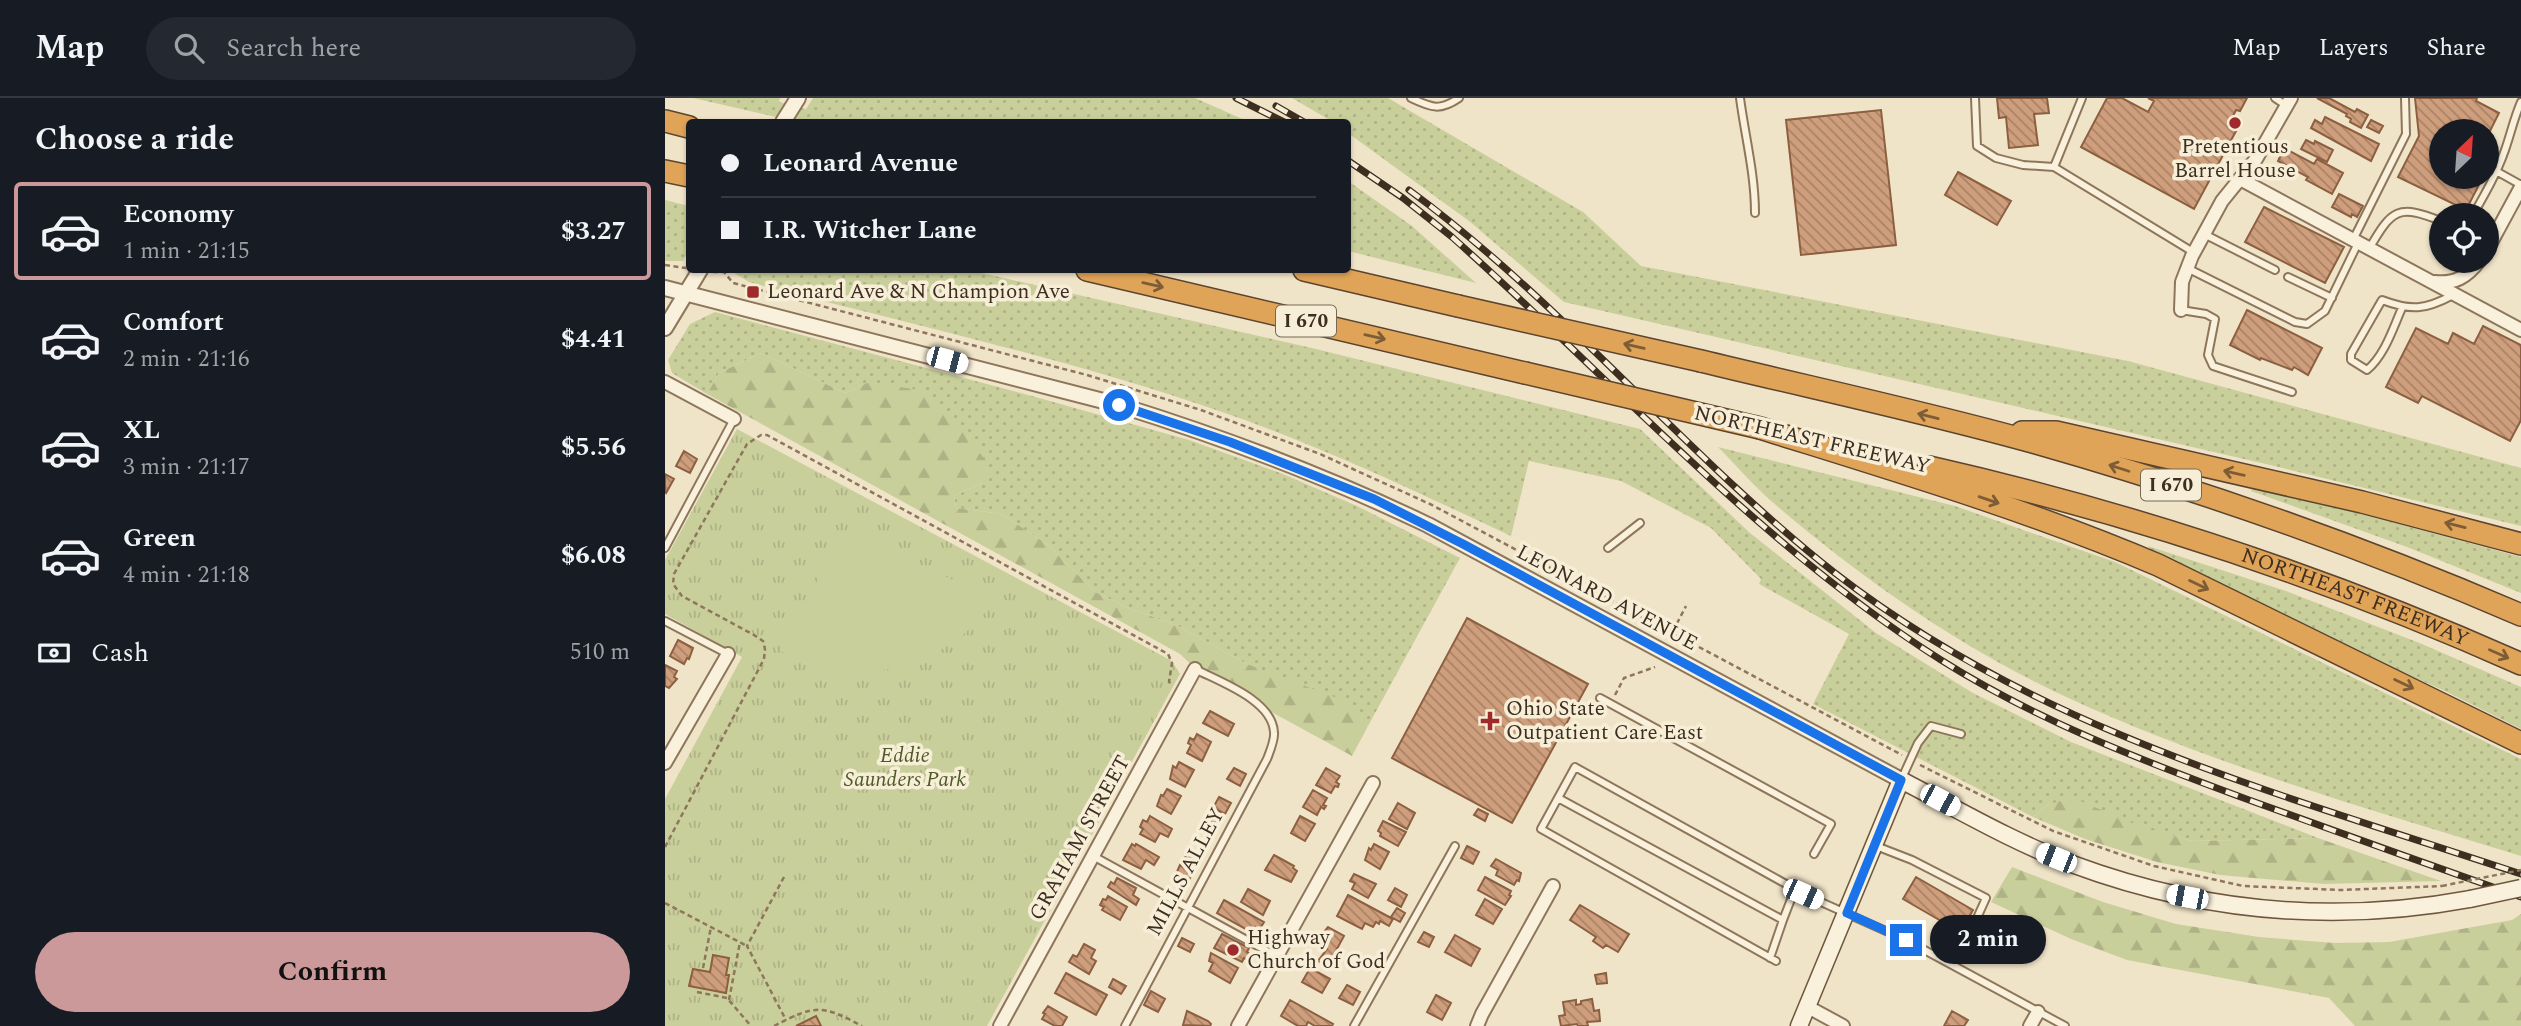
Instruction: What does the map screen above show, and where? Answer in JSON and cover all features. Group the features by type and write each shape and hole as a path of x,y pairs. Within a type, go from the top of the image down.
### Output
{"highway":[{"path":"665,121 686,126"},
{"path":"665,170 686,175"},
{"name":"NORTHEAST FREEWAY","path":"1100,273 2028,490 2287,571 2521,664"},
{"name":"I 670","path":"1317,273 1701,361 1994,432 2136,473 2334,539 2521,615"},
{"path":"1760,428 1962,491 2101,541 2182,577 2521,743"},
{"path":"1994,432 2056,432 2388,509 2521,544"}],"main road":[{"path":"1799,1026 1901,780"},
{"name":"LEONARD AVENUE","path":"1901,780 2041,851 2092,871 2165,893 2230,905 2330,913 2401,910 2521,888"}],"street":[{"path":"785,119 796,102"},
{"path":"2181,310 2182,282 2194,252 2222,201 2256,159 2289,102"},
{"path":"2240,180 2521,330"},
{"path":"2499,227 2521,186"},
{"path":"665,328 698,273"},
{"path":"2431,282 2459,280 2468,273"},
{"name":"LEONARD AVENUE","path":"665,288 1119,405 1274,458 1374,499 1428,526 1901,780"},
{"path":"665,382 734,419"},
{"path":"665,763 728,654"},
{"name":"GRAHAM STREET","path":"1000,1026 1195,669"},
{"path":"1238,1026 1373,783"},
{"path":"1477,1026 1553,886"},
{"path":"1808,1007 1843,1026"},
{"path":"2030,1026 2038,1012"}],"lane":[{"path":"1412,98 1438,108 1446,107 1459,98"},
{"path":"1740,98 1747,151 1755,184 1755,213"},
{"path":"1975,98 1977,146 1996,158 2023,165 2054,167 2194,252"},
{"path":"2054,167 2082,98"},
{"path":"2274,98 2289,102"},
{"path":"2187,268 2295,322 2311,322 2325,311 2360,244 2406,134 2405,98"},
{"path":"2499,164 2521,102"},
{"path":"2499,173 2521,186"},
{"path":"2360,244 2378,233 2393,214 2406,211 2429,216"},
{"path":"2204,234 2275,270"},
{"path":"2288,276 2332,298"},
{"path":"2402,307 2373,365 2367,370 2351,360 2350,354 2382,300 2417,309 2454,294"},
{"path":"2181,310 2215,318 2208,355 2213,366 2292,392"},
{"path":"665,548 734,419"},
{"path":"1608,548 1640,523"},
{"path":"665,621 728,654"},
{"name":"MILLS ALLEY","path":"1125,1026 1267,759 1275,734 1270,718 1259,703 1195,669"},
{"path":"1603,699 1831,824 1814,854"},
{"path":"1901,780 1918,743 1931,726 1961,734"},
{"path":"1575,767 1795,889 1783,920 1773,959 1541,829 1575,767"},
{"path":"1558,798 1783,920"},
{"path":"1874,845 1912,860 1986,898 1968,938 1946,961"},
{"path":"1355,1026 1455,846"},
{"path":"1093,856 1276,956"},
{"path":"1803,894 1906,940 2065,1026"}],"path":[{"path":"665,265 686,268"},
{"path":"665,847 757,673 765,649 762,641 754,635 682,596 673,584 674,574 747,443 754,437 767,435 1168,654 1172,663 1169,682 1183,690"},
{"path":"1672,632 1686,606"},
{"path":"1574,714 1603,699 1613,697 1624,678 1655,667"},
{"path":"2442,886 2521,870"},
{"path":"747,946 784,877"},
{"path":"665,903 747,946 786,1020"},
{"path":"703,968 711,927"},
{"path":"729,1000 740,942"},
{"path":"697,992 729,1000 751,1026"},
{"path":"774,1026 817,1008 832,1011 862,1026"}],"green space":[{"path":"693,98 780,98 779,102 806,109 813,98 1195,98 1242,119 785,119"},
{"path":"1292,98 1388,98 1583,212 1641,266 2128,361 2521,468 2521,526 2270,465 1564,302 1469,221 1351,135 1351,119 1328,119"},
{"path":"1351,183 1412,226 1476,283 1351,252"},
{"path":"665,200 686,205 686,256 683,261 665,261"},
{"path":"734,273 982,273 1316,349 1640,429 1750,533 1876,633 1973,693 2071,742 2318,838 2192,841 2049,804 2033,817 1813,704 1849,634 1759,584 1761,579 1711,528 1621,481 1529,461 1511,536 1330,454 1219,411 1103,374 749,282"},
{"path":"715,312 1189,440 1283,474 1357,506 1460,558 1368,726 1353,715 1247,664 1178,626 1126,607 1095,592 1048,545 1002,514 956,508 954,496 982,483 869,382 845,393 761,353 719,373 707,394 672,373 668,360 690,324"},
{"path":"761,353 845,393 869,382 919,390 959,426 989,465 982,483 954,496 956,508 1002,514 1048,545 1095,592 1126,607 1178,626 1247,664 1337,698 1368,726 1352,756 1200,673 1180,654 707,394 719,373"},
{"name":"Eddie Saunders Park","path":"737,429 1172,661 1180,674 987,1026 665,1026 665,799 742,657 665,614 665,560"},
{"path":"1718,447 1955,506 2115,562 2521,759 2521,856 2239,766 2129,724 2034,681 1954,636 1877,585 1770,500"},
{"path":"2254,485 2521,557 2521,593 2407,547 2251,491"},
{"path":"854,534 994,599 964,634 924,658 901,666 878,671 832,670 781,651 838,540"},
{"path":"2148,546 2286,591 2422,644 2521,687 2521,729 2153,554"},
{"path":"2073,798 2144,828 2192,841 2318,838 2441,881 2324,884 2220,875 2157,862 2085,839 2033,817 2049,804"},
{"path":"2012,867 2103,902 2176,924 2259,937 2335,943 2389,942 2512,920 2521,914 2521,1026 2355,1026 2329,998 2127,960 2071,939 1991,902"}],"building":[{"path":"1997,98 2047,98 2049,113 2034,114 2038,145 2009,148 2006,117 1999,118"},
{"path":"2107,98 2122,98 2148,112 2154,101 2148,98 2247,98 2240,111 2236,110 2228,126 2236,131 2194,209 2081,147"},
{"path":"2317,98 2329,98 2355,112 2357,109 2368,115 2361,128 2350,122 2347,114"},
{"path":"2415,98 2477,98 2476,101 2499,113 2496,119 2429,119 2429,189 2477,189 2470,203 2452,203 2398,177 2419,136"},
{"path":"1881,110 1896,245 1801,255 1786,120"},
{"path":"2325,117 2379,144 2371,161 2311,128 2315,120 2322,124"},
{"path":"2371,120 2383,126 2379,133 2367,127"},
{"path":"2306,140 2314,144 2315,141 2333,150 2327,162 2301,149"},
{"path":"2284,148 2314,164 2317,159 2343,173 2332,194 2278,161"},
{"path":"1958,172 2011,201 1997,225 1945,195"},
{"path":"2339,194 2363,206 2357,217 2352,214 2351,217 2332,207"},
{"path":"2264,207 2344,247 2325,283 2245,242"},
{"path":"2247,310 2322,348 2308,375 2294,367 2292,370 2261,358 2260,360 2230,345"},
{"path":"2483,326 2521,345 2521,420 2510,441 2422,396 2418,403 2386,387 2416,328 2448,344 2453,333 2474,344"},
{"path":"684,451 697,459 690,473 676,466"},
{"path":"665,474 674,479 666,493 665,492"},
{"name":"Ohio State Outpatient Care East","path":"1467,618 1588,684 1512,823 1392,758"},
{"path":"678,640 693,648 684,664 670,656"},
{"path":"665,665 677,671 674,677 677,679 669,688 665,686"},
{"path":"1210,711 1234,724 1228,736 1203,723"},
{"path":"1197,734 1211,742 1202,761 1187,753 1191,745 1188,743 1190,738 1194,740"},
{"path":"1179,762 1194,770 1185,787 1170,779 1173,766 1176,768"},
{"path":"1234,768 1246,774 1240,786 1227,779"},
{"path":"1326,768 1340,776 1336,782 1338,787 1335,786 1331,793 1316,785"},
{"path":"1167,789 1181,796 1171,814 1157,806 1161,795 1163,796"},
{"path":"1313,790 1327,798 1323,805 1326,806 1324,809 1321,807 1317,815 1303,807"},
{"path":"1219,797 1231,803 1225,814 1213,808"},
{"path":"1398,803 1415,813 1407,829 1389,819"},
{"path":"1478,809 1488,814 1485,821 1474,815"},
{"path":"1150,816 1172,829 1168,837 1160,833 1155,842 1140,834 1143,820 1147,822"},
{"path":"1300,816 1315,824 1305,841 1291,833"},
{"path":"1205,817 1218,824 1213,833 1200,826"},
{"path":"1383,821 1406,832 1398,846 1380,836 1378,831"},
{"path":"1132,844 1159,857 1154,865 1146,860 1141,869 1123,860"},
{"path":"1374,844 1389,852 1380,869 1365,860 1369,848 1371,850"},
{"path":"1467,846 1479,852 1473,864 1461,858"},
{"path":"1189,850 1201,857 1195,868 1183,862"},
{"path":"1274,855 1294,866 1297,871 1291,882 1265,870"},
{"path":"1496,859 1521,873 1519,881 1514,885 1496,875 1498,870 1491,866"},
{"path":"1180,865 1193,872 1189,880 1176,874"},
{"path":"1354,874 1376,884 1368,898 1352,889 1355,883 1350,881"},
{"path":"1485,877 1511,891 1505,905 1478,890"},
{"path":"1916,877 1973,910 1960,932 1903,899"},
{"path":"1117,878 1136,888 1133,895 1139,899 1136,905 1108,887 1111,882 1114,884"},
{"path":"1395,888 1407,895 1401,907 1388,900"},
{"path":"1248,889 1270,901 1263,915 1241,902"},
{"path":"1348,895 1393,919 1389,926 1380,921 1373,927 1365,923 1362,929 1337,916"},
{"path":"1108,896 1127,907 1120,920 1102,910 1104,907 1100,905"},
{"path":"1485,899 1502,909 1493,924 1476,915"},
{"path":"1224,900 1264,922 1259,930 1255,927 1253,933 1217,913"},
{"path":"1580,905 1629,934 1618,952 1606,945 1603,948 1593,941 1596,937 1570,920"},
{"path":"1397,908 1405,913 1400,922 1391,917"},
{"path":"1328,927 1344,936 1332,958 1335,960 1330,968 1318,961 1327,949 1319,945 1323,939 1319,938"},
{"path":"1424,932 1434,937 1429,947 1418,942"},
{"name":"Highway Church of God","path":"1222,934 1249,948 1247,960 1244,958 1242,962 1214,948"},
{"path":"1455,935 1480,949 1471,966 1445,952"},
{"path":"1182,938 1194,944 1190,952 1178,946"},
{"path":"1084,944 1095,950 1091,958 1096,961 1089,974 1069,962 1073,955 1077,957"},
{"path":"1211,953 1238,968 1230,983 1209,971 1213,963 1209,961"},
{"path":"713,955 729,958 726,993 689,986 693,969 710,972"},
{"path":"1310,968 1330,979 1322,993 1302,982"},
{"path":"1066,973 1107,995 1096,1015 1055,993"},
{"path":"1606,973 1607,983 1597,984 1595,975"},
{"path":"1113,979 1126,986 1121,994 1109,987"},
{"path":"1347,985 1360,992 1353,1005 1339,998"},
{"path":"1151,991 1165,999 1158,1012 1144,1005"},
{"path":"1436,995 1451,1003 1442,1020 1427,1012"},
{"path":"1592,999 1594,1011 1599,1010 1600,1021 1587,1022 1588,1026 1561,1026 1559,1016 1565,1015 1563,1002 1576,1000 1576,1005"},
{"path":"1290,1000 1333,1024 1332,1026 1315,1026 1308,1022 1306,1026 1298,1026 1281,1016"},
{"path":"1048,1006 1067,1017 1062,1026 1055,1026 1042,1019"},
{"path":"1187,1011 1208,1021 1210,1026 1183,1025"},
{"path":"1952,1011 1968,1020 1964,1026 1944,1026"},
{"path":"816,1016 821,1026 796,1026"}],"railway":[{"path":"1236,98 1278,119"},
{"path":"1276,106 1299,119"},
{"path":"1351,163 1403,198 1452,237 1748,513 1874,614 1941,660 2015,702 2131,755 2521,897"},
{"path":"1409,190 1519,281 1780,527 1835,573 1913,628 1995,675 2078,717 2164,753 2521,874"}],"place":[{"name":"Pretentious Barrel House","path":"2235,123"},
{"name":"Leonard Ave & N Champion Ave","path":"753,292"},
{"name":"Ohio State Outpatient Care East","path":"1490,721"},
{"name":"Highway Church of God","path":"1233,950"}],"route":[{"path":"1119,405 1230,442 1374,499 1463,544 1901,780 1847,913 1906,940"}]}
